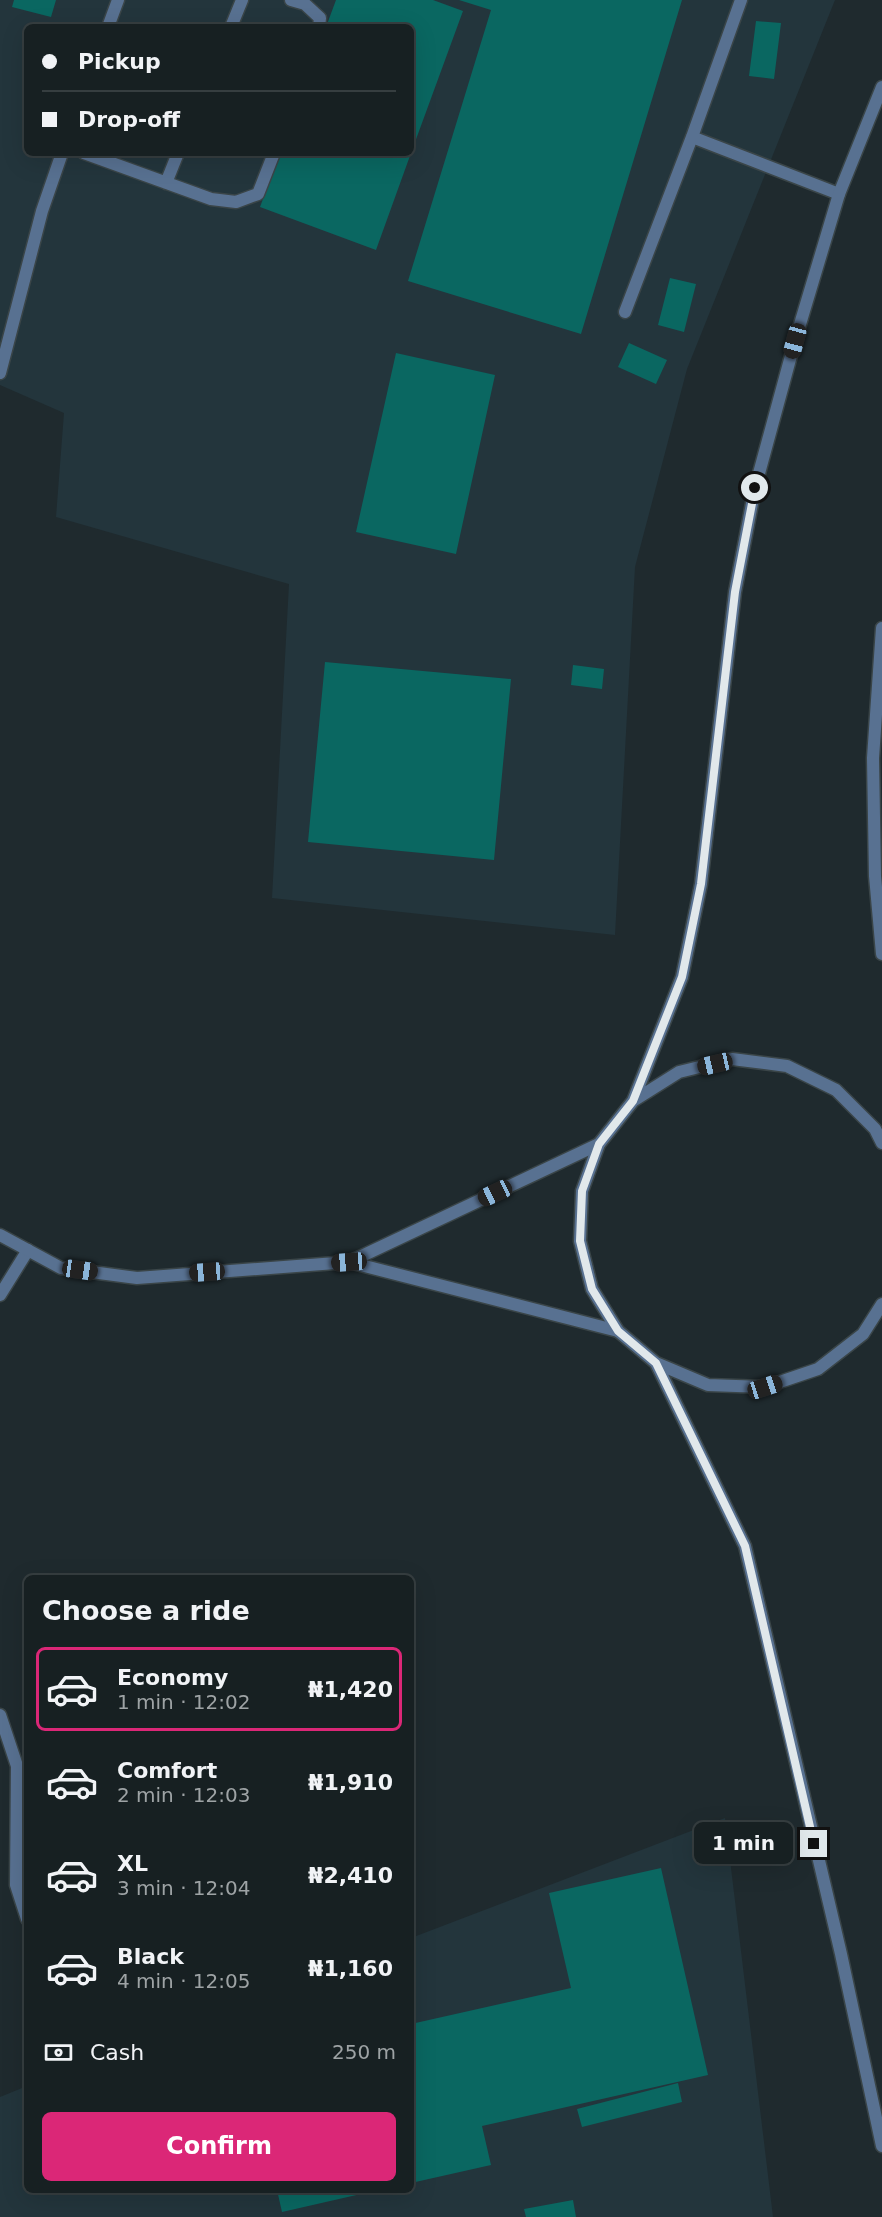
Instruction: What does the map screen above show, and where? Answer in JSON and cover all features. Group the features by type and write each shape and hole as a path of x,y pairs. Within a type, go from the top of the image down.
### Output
{"street":[{"path":"109,24 118,0"},
{"path":"232,24 242,0"},
{"path":"291,0 305,4 320,18 319,24"},
{"path":"625,312 693,136 741,0"},
{"path":"882,87 839,194 795,341 755,488 735,592 701,884 682,977 633,1101 599,1144 582,1191 580,1241 592,1289 618,1331 656,1363 708,1385 765,1387 819,1369 863,1334 882,1304"},
{"path":"693,136 839,194"},
{"path":"0,372 42,211 62,156"},
{"path":"92,156 211,199 236,202 258,194 273,156"},
{"path":"166,183 177,156"},
{"path":"882,628 873,758 875,876 882,954"},
{"path":"633,1101 679,1072 732,1059 787,1066 836,1090 875,1129 882,1143"},
{"path":"349,1262 599,1144"},
{"path":"0,1235 61,1268 136,1278 349,1262 618,1331"},
{"path":"0,1295 28,1250"},
{"path":"656,1363 745,1546 841,1954 882,2146"},
{"path":"0,1715 17,1766 16,1885 24,1910"}],"shaded area":[{"path":"0,0 835,0 687,369 635,567 615,935 272,898 289,584 56,517 64,413 0,385"},
{"path":"725,1818 773,2217 0,2217 0,2097 24,2087 24,2193 414,2193 414,1937"}],"building":[{"path":"14,0 56,0 51,17 12,7"},
{"path":"336,0 433,0 463,11 414,145 414,24 327,24"},
{"path":"459,0 682,0 581,334 408,281 491,10"},
{"path":"756,21 781,23 774,79 749,76"},
{"path":"279,156 410,156 376,250 260,207"},
{"path":"670,278 696,284 684,332 658,325"},
{"path":"629,343 667,360 656,384 618,367"},
{"path":"396,353 495,375 456,554 356,532"},
{"path":"325,662 511,679 494,860 308,842"},
{"path":"573,665 604,669 602,689 571,685"},
{"path":"661,1868 708,2075 482,2126 491,2165 414,2182 414,2023 571,1988 549,1893"},
{"path":"678,2083 682,2102 582,2127 577,2109"},
{"path":"278,2193 365,2193 282,2212"},
{"path":"573,2200 576,2217 526,2217 524,2209"}],"route":[{"path":"755,488 735,592 701,884 682,977 633,1101 599,1144 582,1191 580,1241 592,1289 618,1331 656,1363 745,1546 814,1844"}]}
